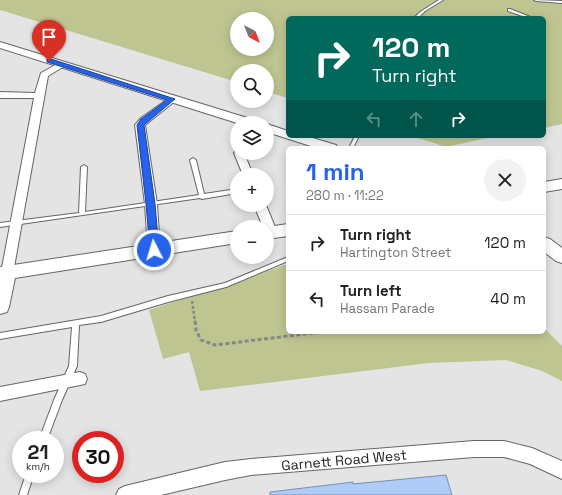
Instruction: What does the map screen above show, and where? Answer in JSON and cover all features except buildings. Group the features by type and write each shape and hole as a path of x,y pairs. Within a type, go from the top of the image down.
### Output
{"street":[{"path":"0,45 230,117"},
{"path":"0,307 3,274 16,222 44,75 62,65"},
{"path":"0,96 39,96"},
{"path":"154,250 140,125 144,120 172,99"},
{"path":"274,130 286,134"},
{"path":"298,138 324,146"},
{"path":"546,187 562,184"},
{"path":"274,232 286,230"},
{"path":"3,274 230,239"},
{"path":"546,245 562,258"},
{"path":"0,394 74,380"},
{"name":"Garnett Road West","path":"125,495 150,492 225,471 251,467 474,449 504,449 518,452 532,456 562,470"}],"lane":[{"path":"417,16 420,11 434,5 440,0"},
{"path":"536,0 562,2"},
{"path":"509,10 526,16"},
{"path":"193,160 202,197"},
{"path":"82,214 84,166"},
{"path":"0,224 82,214 230,192"},
{"path":"0,336 101,319 192,292 226,285 286,260"},
{"path":"46,431 58,400 74,380 73,366 76,324"},
{"path":"22,495 27,483"}],"path":[{"path":"192,292 196,330 201,340 215,345 305,334"}],"green space":[{"path":"0,0 562,0 562,124 546,128 546,16 286,16 286,97 274,94 274,64 230,64 230,80 0,10"},
{"path":"418,138 487,138 451,146 443,146"},
{"path":"286,265 286,334 546,334 546,330 562,346 562,381 542,371 506,360 429,363 200,391 189,352 163,359 149,310"}],"route":[{"path":"49,61 172,99 144,120 140,125 154,250"}]}
